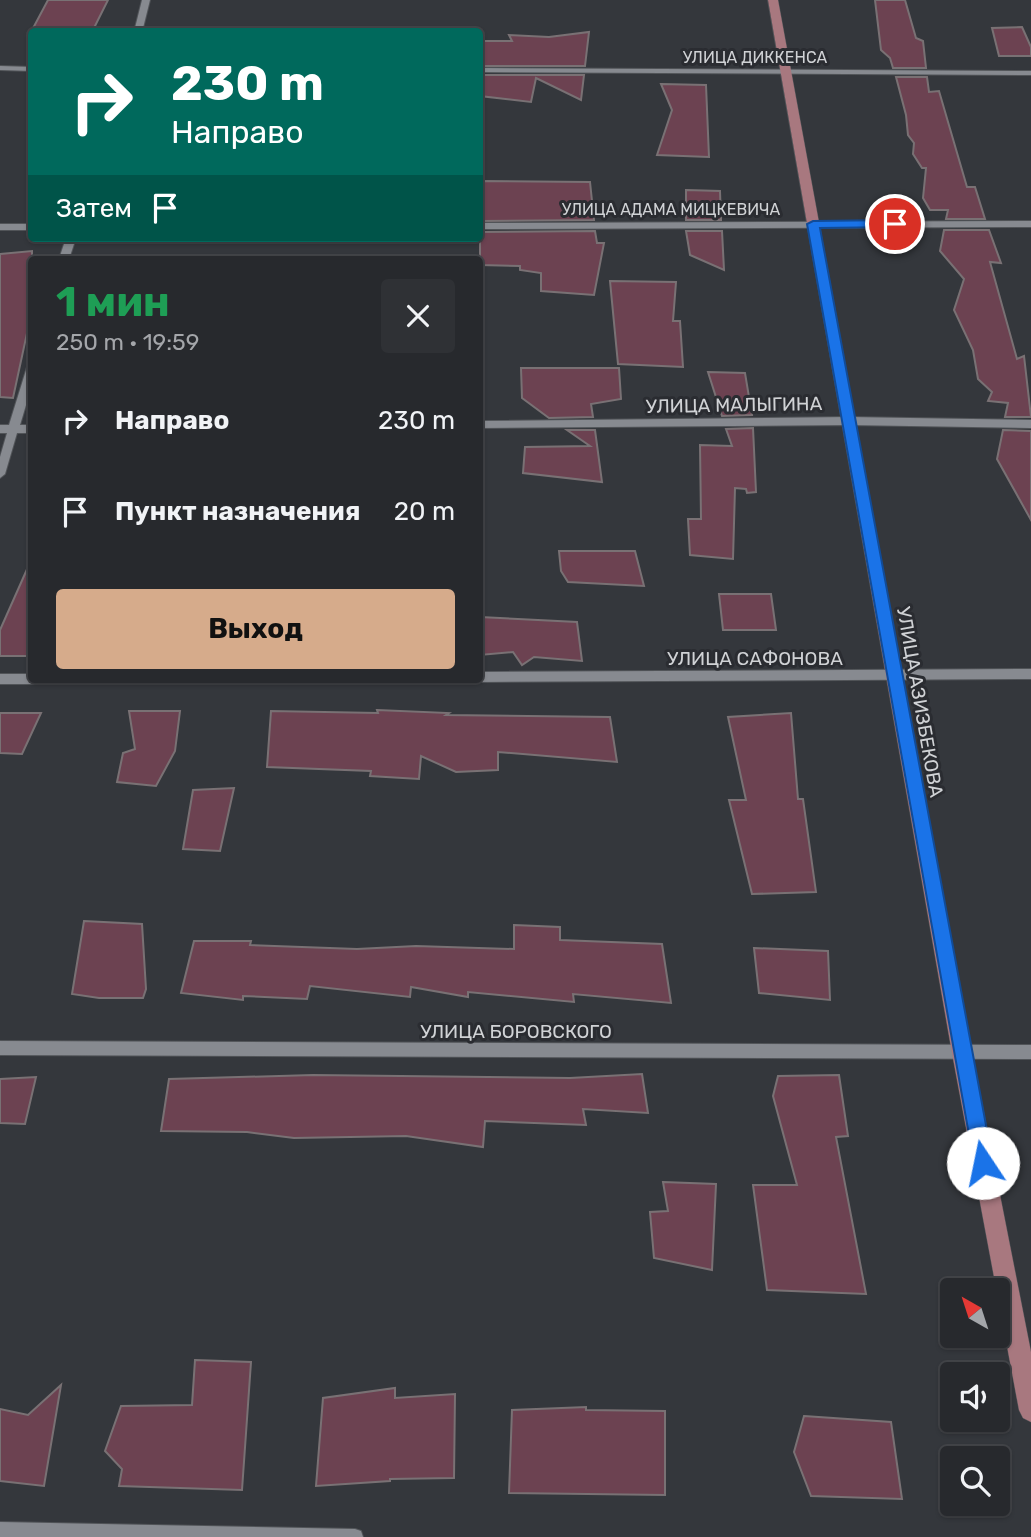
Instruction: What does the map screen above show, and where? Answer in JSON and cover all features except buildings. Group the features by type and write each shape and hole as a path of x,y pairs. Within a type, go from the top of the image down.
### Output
{"main road":[{"name":"УЛИЦА АЗИЗБЕКОВА","path":"773,0 962,1053 1031,1410"}],"street":[{"path":"139,28 146,0"},
{"path":"0,68 28,69"},
{"name":"УЛИЦА ДИККЕНСА","path":"483,70 1031,74"},
{"name":"УЛИЦА АДАМА МИЦКЕВИЧА","path":"483,226 1031,224"},
{"path":"0,227 28,227"},
{"path":"0,474 28,379"},
{"name":"УЛИЦА МАЛЫГИНА","path":"483,425 849,421 1031,424"},
{"path":"0,429 28,429"},
{"name":"УЛИЦА САФОНОВА","path":"483,677 1031,674"},
{"path":"0,680 28,680"},
{"name":"УЛИЦА БОРОВСКОГО","path":"0,1048 1031,1052"},
{"path":"0,1530 355,1537"}],"route":[{"path":"895,224 813,224 983,1163"}]}
